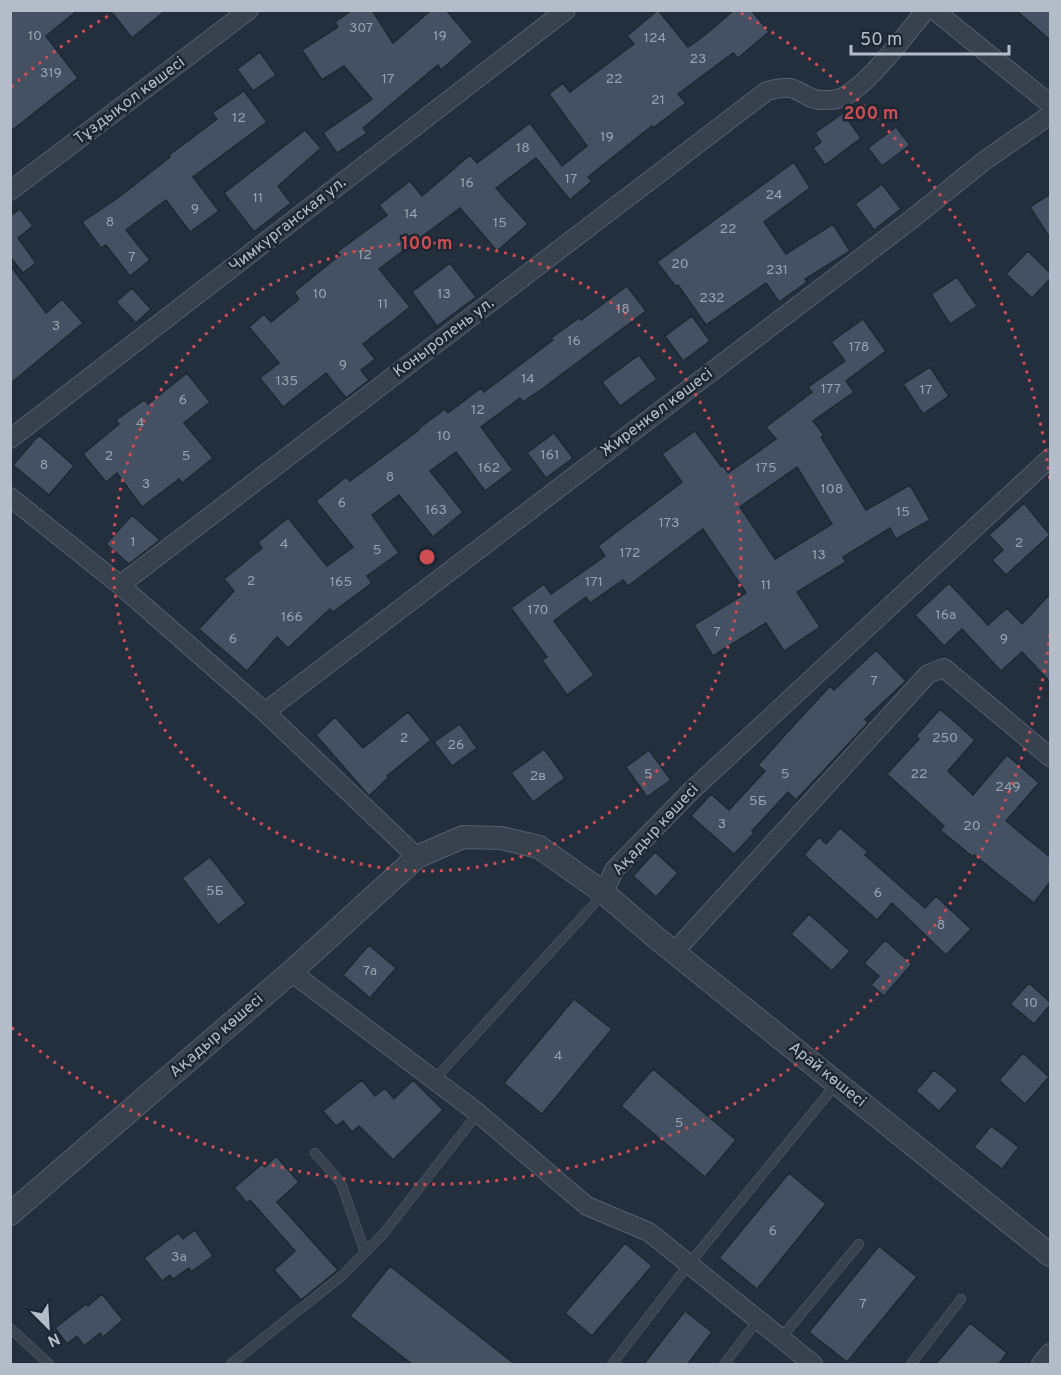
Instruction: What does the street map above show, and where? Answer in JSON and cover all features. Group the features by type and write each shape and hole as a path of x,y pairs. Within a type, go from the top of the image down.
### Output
{"street":[{"name":"Тұздықол көшесі","path":"10,191 249,10"},
{"name":"Чимкурганская ул.","path":"10,439 566,10"},
{"name":"Коныролень ул.","path":"120,585 767,91 790,88 814,100 834,100 843,97 884,60 926,10"},
{"path":"934,10 1050,104"},
{"name":"Жиренкөл көшесі","path":"265,712 912,219 984,161 1050,115"},
{"name":"Ақадыр көшесі","path":"10,1214 291,972 417,857 463,837 501,838 539,847 604,893 614,870 691,791 1047,469"},
{"path":"10,497 120,585 265,712 417,857"},
{"path":"674,952 928,674 944,668 1050,757"},
{"name":"Арай көшесі","path":"604,893 1050,1255"},
{"path":"291,972 478,1113 587,1206 650,1232 813,1365"},
{"path":"1041,1365 1050,1353"}],"lane":[{"path":"434,1080 604,893"},
{"path":"612,1365 689,1264 837,1083"},
{"path":"231,1365 343,1275 366,1252 384,1233 478,1113"},
{"path":"315,1153 341,1184 366,1252"},
{"path":"781,1338 859,1244"},
{"path":"911,1365 961,1299"},
{"path":"724,1365 758,1320"},
{"path":"10,1328 49,1365"}],"building":[{"path":"10,10 78,10 46,36 78,78 10,132"},
{"path":"110,10 166,10 132,38"},
{"path":"352,10 372,10 393,43 431,10 446,10 473,42 441,70 438,65 363,128 367,133 337,153 323,133 372,99 344,66 322,80 302,50 338,27 335,22"},
{"path":"658,10 688,47 734,10 751,10 769,32 738,58 733,53 678,94 686,103 653,128 652,126 588,177 592,181 570,200 536,158 496,188 528,224 497,251 460,208 379,269 410,307 363,344 375,359 361,370 369,380 346,398 326,373 283,407 260,378 279,363 249,327 264,314 271,322 299,299 294,292 340,255 337,252 387,215 379,205 410,181 422,196 470,155 477,163 530,123 562,166 587,146 549,94 563,83 570,92 634,44 627,36"},
{"path":"1016,10 1050,10 1050,40"},
{"path":"260,52 276,75 253,91 237,69"},
{"path":"244,91 267,122 193,177 219,211 190,232 166,200 126,230 150,260 130,276 106,245 101,248 82,222 119,197 217,119 212,113"},
{"path":"843,113 861,138 825,165 813,148 821,142 815,133"},
{"path":"896,127 910,145 882,166 868,148"},
{"path":"305,130 321,148 278,186 291,203 254,232 224,193"},
{"path":"794,162 810,188 764,222 786,254 833,224 850,251 805,279 807,282 779,302 766,283 706,325 678,285 676,287 657,262"},
{"path":"882,184 901,209 874,230 855,204"},
{"path":"1050,194 1050,238 1030,207"},
{"path":"20,209 33,226 18,238 36,263 23,273 10,257 10,216"},
{"path":"1028,251 1050,273 1050,279 1032,298 1006,274"},
{"path":"450,263 476,297 437,326 412,292"},
{"path":"10,265 46,313 62,299 83,323 10,384"},
{"path":"957,277 977,306 950,324 931,294"},
{"path":"627,286 646,311 542,389 523,402 520,398 481,427 513,470 485,491 456,452 430,471 463,512 433,537 399,495 372,515 399,553 367,576 372,583 333,612 330,609 288,648 277,637 247,671 199,629 234,591 224,579 262,548 258,542 288,518 327,566 353,547 316,501 346,477 350,481 445,409 448,413 481,388 484,392 553,340 551,338 579,318 581,320"},
{"path":"132,288 151,309 136,323 116,302"},
{"path":"692,316 710,341 683,361 665,336"},
{"path":"863,319 886,351 846,381 854,392 813,421 824,435 821,437 866,510 910,485 930,520 896,539 890,528 843,557 846,562 797,592 820,627 784,651 766,623 713,656 694,625 746,593 703,529 628,586 623,580 590,603 586,597 554,621 594,675 567,695 542,660 547,657 511,608 544,584 551,594 605,556 598,546 682,482 662,454 695,431 728,473 776,439 766,427 812,392 808,387 845,361 831,342","holes":["797,467 832,524 775,559 740,507"]},
{"path":"639,355 657,379 620,406 602,382"},
{"path":"930,367 949,396 923,414 903,384"},
{"path":"187,373 210,402 184,423 213,458 182,483 179,479 142,507 117,473 106,482 83,454 119,424 116,420 144,400 148,404"},
{"path":"554,433 573,458 546,478 527,453"},
{"path":"39,435 74,466 49,495 13,465"},
{"path":"1024,503 1050,535 1006,575 992,560 1003,550 989,535"},
{"path":"132,515 160,540 129,564 106,544"},
{"path":"949,583 988,625 1007,608 1022,624 1050,594 1050,682 1022,652 1001,671 962,629 944,646 915,615"},
{"path":"876,650 906,681 865,719 868,723 796,800 788,792 734,854 691,816 711,794 729,810 765,771 758,765 794,725 830,686 834,690"},
{"path":"940,709 975,740 948,771 973,795 1007,755 1039,783 1006,821 1050,857 1050,882 1034,903 940,830 944,826 887,774 919,739 916,736"},
{"path":"408,712 431,740 387,776 388,778 369,796 316,735 335,717 363,748"},
{"path":"460,724 477,748 452,766 434,742"},
{"path":"544,749 565,778 533,802 511,773"},
{"path":"649,750 671,780 647,797 626,767"},
{"path":"840,828 868,852 865,855 925,908 936,896 971,929 946,955 892,903 877,920 804,855 819,837 826,844"},
{"path":"655,852 678,873 656,897 633,876"},
{"path":"210,857 246,903 218,925 182,878"},
{"path":"809,914 850,951 832,971 791,934"},
{"path":"885,940 912,964 884,996 871,985 879,976 864,963"},
{"path":"369,945 396,968 370,998 343,975"},
{"path":"1029,983 1050,1002 1034,1024 1010,1004"},
{"path":"574,999 612,1029 542,1114 504,1083"},
{"path":"1023,1053 1049,1077 1025,1104 999,1080"},
{"path":"653,1069 736,1140 705,1177 621,1106"},
{"path":"934,1070 958,1090 939,1111 916,1091"},
{"path":"362,1080 375,1096 385,1088 394,1099 413,1080 443,1110 393,1160 359,1126 352,1132 343,1121 336,1126 323,1111"},
{"path":"991,1126 1019,1147 1002,1169 974,1147"},
{"path":"276,1156 299,1182 277,1202 338,1270 301,1300 274,1270 295,1251 250,1200 247,1203 234,1188 262,1164 265,1167"},
{"path":"789,1173 826,1204 757,1289 719,1258"},
{"path":"195,1230 213,1256 191,1272 189,1268 173,1279 170,1275 162,1281 144,1258 178,1233 183,1239"},
{"path":"625,1243 652,1266 592,1336 565,1313"},
{"path":"879,1246 917,1277 847,1362 809,1332"},
{"path":"390,1266 516,1365 413,1365 350,1316"},
{"path":"102,1294 123,1320 103,1337 100,1333 84,1346 77,1336 67,1344 55,1328"},
{"path":"685,1311 712,1332 687,1365 643,1365"},
{"path":"970,1323 1007,1353 998,1365 935,1365"}]}
